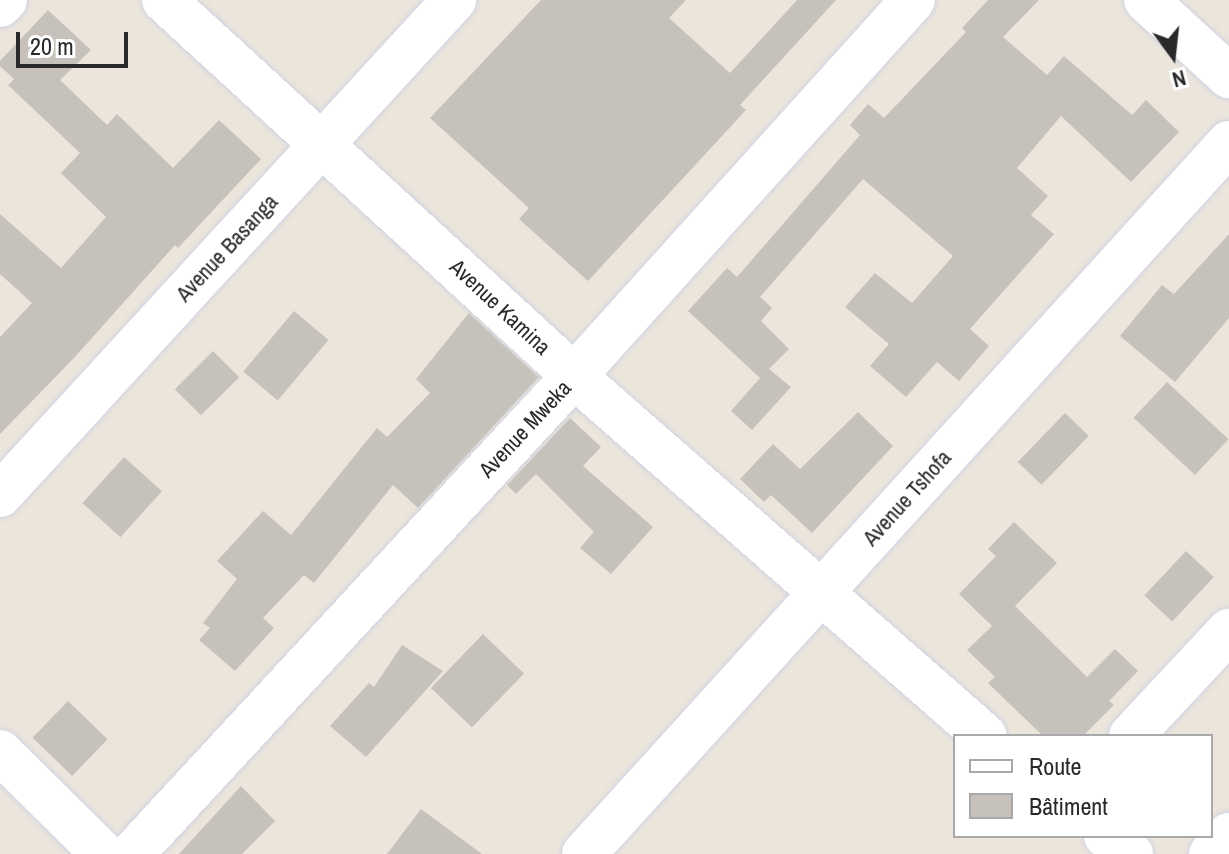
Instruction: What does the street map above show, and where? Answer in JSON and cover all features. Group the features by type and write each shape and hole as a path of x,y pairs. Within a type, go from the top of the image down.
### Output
{"street":[{"path":"0,5 5,0"},
{"name":"Avenue Kamina","path":"164,0 324,143 574,376 983,734"},
{"name":"Avenue Basanga","path":"0,495 454,0"},
{"name":"Avenue Mweka","path":"132,854 574,376 913,0"},
{"path":"1146,0 1229,76"},
{"name":"Avenue Tshofa","path":"584,854 1229,143"},
{"path":"1133,734 1229,631"},
{"path":"0,752 103,854"},
{"path":"1211,854 1229,835"},
{"path":"1109,838 1131,854"}],"building":[{"path":"541,0 686,0 669,18 730,73 797,0 836,0 740,105 746,110 588,281 519,219 529,208 430,118"},
{"path":"988,0 1039,0 1003,37 1047,75 1064,56 1132,115 1146,100 1179,132 1131,182 1061,116 1017,168 1048,196 1031,215 1054,234 970,329 989,346 959,381 937,362 906,397 870,366 889,344 845,307 875,273 912,303 953,256 863,179 760,297 772,308 761,321 789,349 769,369 791,387 752,430 731,411 760,378 688,311 727,268 737,277 860,135 850,125 868,104 884,118 966,32 962,28"},
{"path":"48,10 91,50 60,80 107,125 117,114 173,168 219,120 261,159 178,248 175,245 74,358 0,434 0,337 32,303 0,274 0,214 61,268 106,217 61,173 80,153 8,85 14,79 0,66 0,61"},
{"path":"1229,234 1229,318 1175,382 1120,336 1162,285 1174,294"},
{"path":"294,311 328,340 278,400 243,372"},
{"path":"469,313 539,377 418,508 393,485 314,583 304,575 263,618 274,628 235,671 199,640 210,628 203,623 237,579 217,561 263,511 291,535 377,428 387,437 430,393 416,379"},
{"path":"213,351 239,377 201,415 175,389"},
{"path":"1167,382 1228,439 1195,475 1134,418"},
{"path":"858,412 893,446 812,533 771,495 764,502 740,479 773,444 800,469"},
{"path":"1065,413 1089,436 1042,485 1018,462"},
{"path":"570,418 601,447 583,466 653,527 611,574 580,548 594,532 536,474 516,494 507,485"},
{"path":"124,457 162,491 120,537 83,503"},
{"path":"1014,522 1057,563 1015,606 1087,677 1115,649 1138,671 1109,701 1114,705 1085,734 1041,734 988,683 995,677 967,650 992,626 959,594 996,556 988,549"},
{"path":"1186,551 1214,577 1172,622 1144,596"},
{"path":"483,634 524,674 472,728 431,688"},
{"path":"402,645 443,671 366,757 330,726 369,683 374,687"},
{"path":"68,701 108,739 72,776 33,738"},
{"path":"241,786 275,821 242,854 179,854"},
{"path":"421,809 482,854 387,854"}]}
